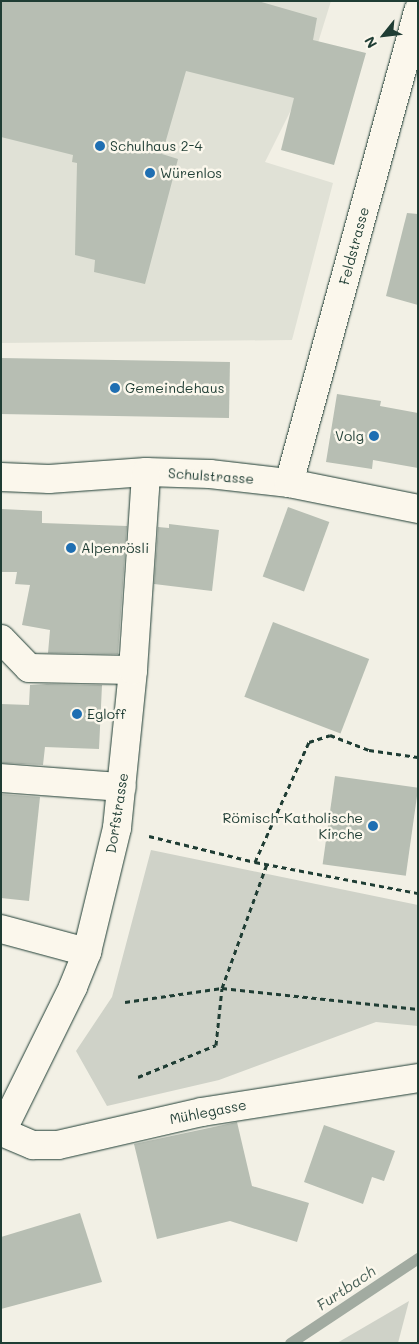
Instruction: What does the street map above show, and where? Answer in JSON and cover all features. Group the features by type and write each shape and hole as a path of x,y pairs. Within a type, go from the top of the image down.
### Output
{"street":[{"name":"Feldstrasse","path":"289,483 418,10"},
{"name":"Schulstrasse","path":"1,477 49,478 146,472 210,474 289,483 418,509"},
{"name":"Dorfstrasse","path":"2,1132 73,987 87,952 116,828 122,787 133,670 146,472"},
{"path":"1,639 28,668 133,670"},
{"path":"1,778 122,787"},
{"path":"1,929 87,952"},
{"name":"Mühlegasse","path":"2,1132 33,1145 58,1145 202,1112 418,1078"}],"path":[{"path":"255,862 309,742 330,735 369,750 418,757"},
{"path":"116,828 255,862 418,893"},
{"path":"138,1077 216,1045 222,988 267,864"},
{"path":"125,1002 222,988 418,1009"}],"shaded area":[{"name":"Würenlos","path":"1,1 331,1 307,78 265,162 333,183 292,340 1,343"},
{"path":"151,850 418,905 418,1026 376,1022 219,1080 107,1106 76,1051 112,997"},
{"path":"409,1301 398,1343 337,1343"}],"building":[{"name":"Schulhaus 2-4","path":"1,1 258,1 317,18 313,40 366,53 334,165 281,150 294,98 186,71 162,154 178,159 145,284 94,272 95,260 75,255 77,163 72,162 73,155 1,137"},
{"path":"407,213 418,214 418,305 386,296"},
{"name":"Gemeindehaus","path":"1,358 230,362 229,418 1,414"},
{"name":"Volg","path":"337,394 381,401 380,406 418,413 418,468 373,460 372,469 326,462"},
{"path":"288,507 329,522 304,592 263,577"},
{"path":"2,509 42,511 42,523 127,526 118,654 48,653 50,630 22,625 30,585 15,584 17,572 2,572"},
{"path":"169,524 219,530 212,591 154,584 158,527 169,528"},
{"path":"273,622 369,659 340,734 244,697"},
{"path":"30,685 102,685 99,749 45,747 43,765 1,763 1,704 29,705"},
{"name":"Römisch-Katholische Kirche","path":"335,776 418,788 406,876 323,864"},
{"path":"1,794 40,797 29,901 1,898"},
{"path":"237,1122 252,1186 309,1203 297,1242 230,1221 157,1239 134,1144"},
{"path":"324,1125 395,1151 384,1181 372,1177 363,1204 304,1182"},
{"path":"80,1213 102,1282 1,1309 1,1237"}],"waterway":[{"name":"Furtbach","path":"290,1343 418,1258"}],"place":[{"name":"Schulhaus 2-4","path":"100,146"},
{"name":"Würenlos","path":"150,173"},
{"name":"Gemeindehaus","path":"115,388"},
{"name":"Volg","path":"374,436"},
{"name":"Alpenrösli","path":"71,548"},
{"name":"Egloff","path":"77,714"},
{"name":"Römisch-Katholische Kirche","path":"373,826"}]}
